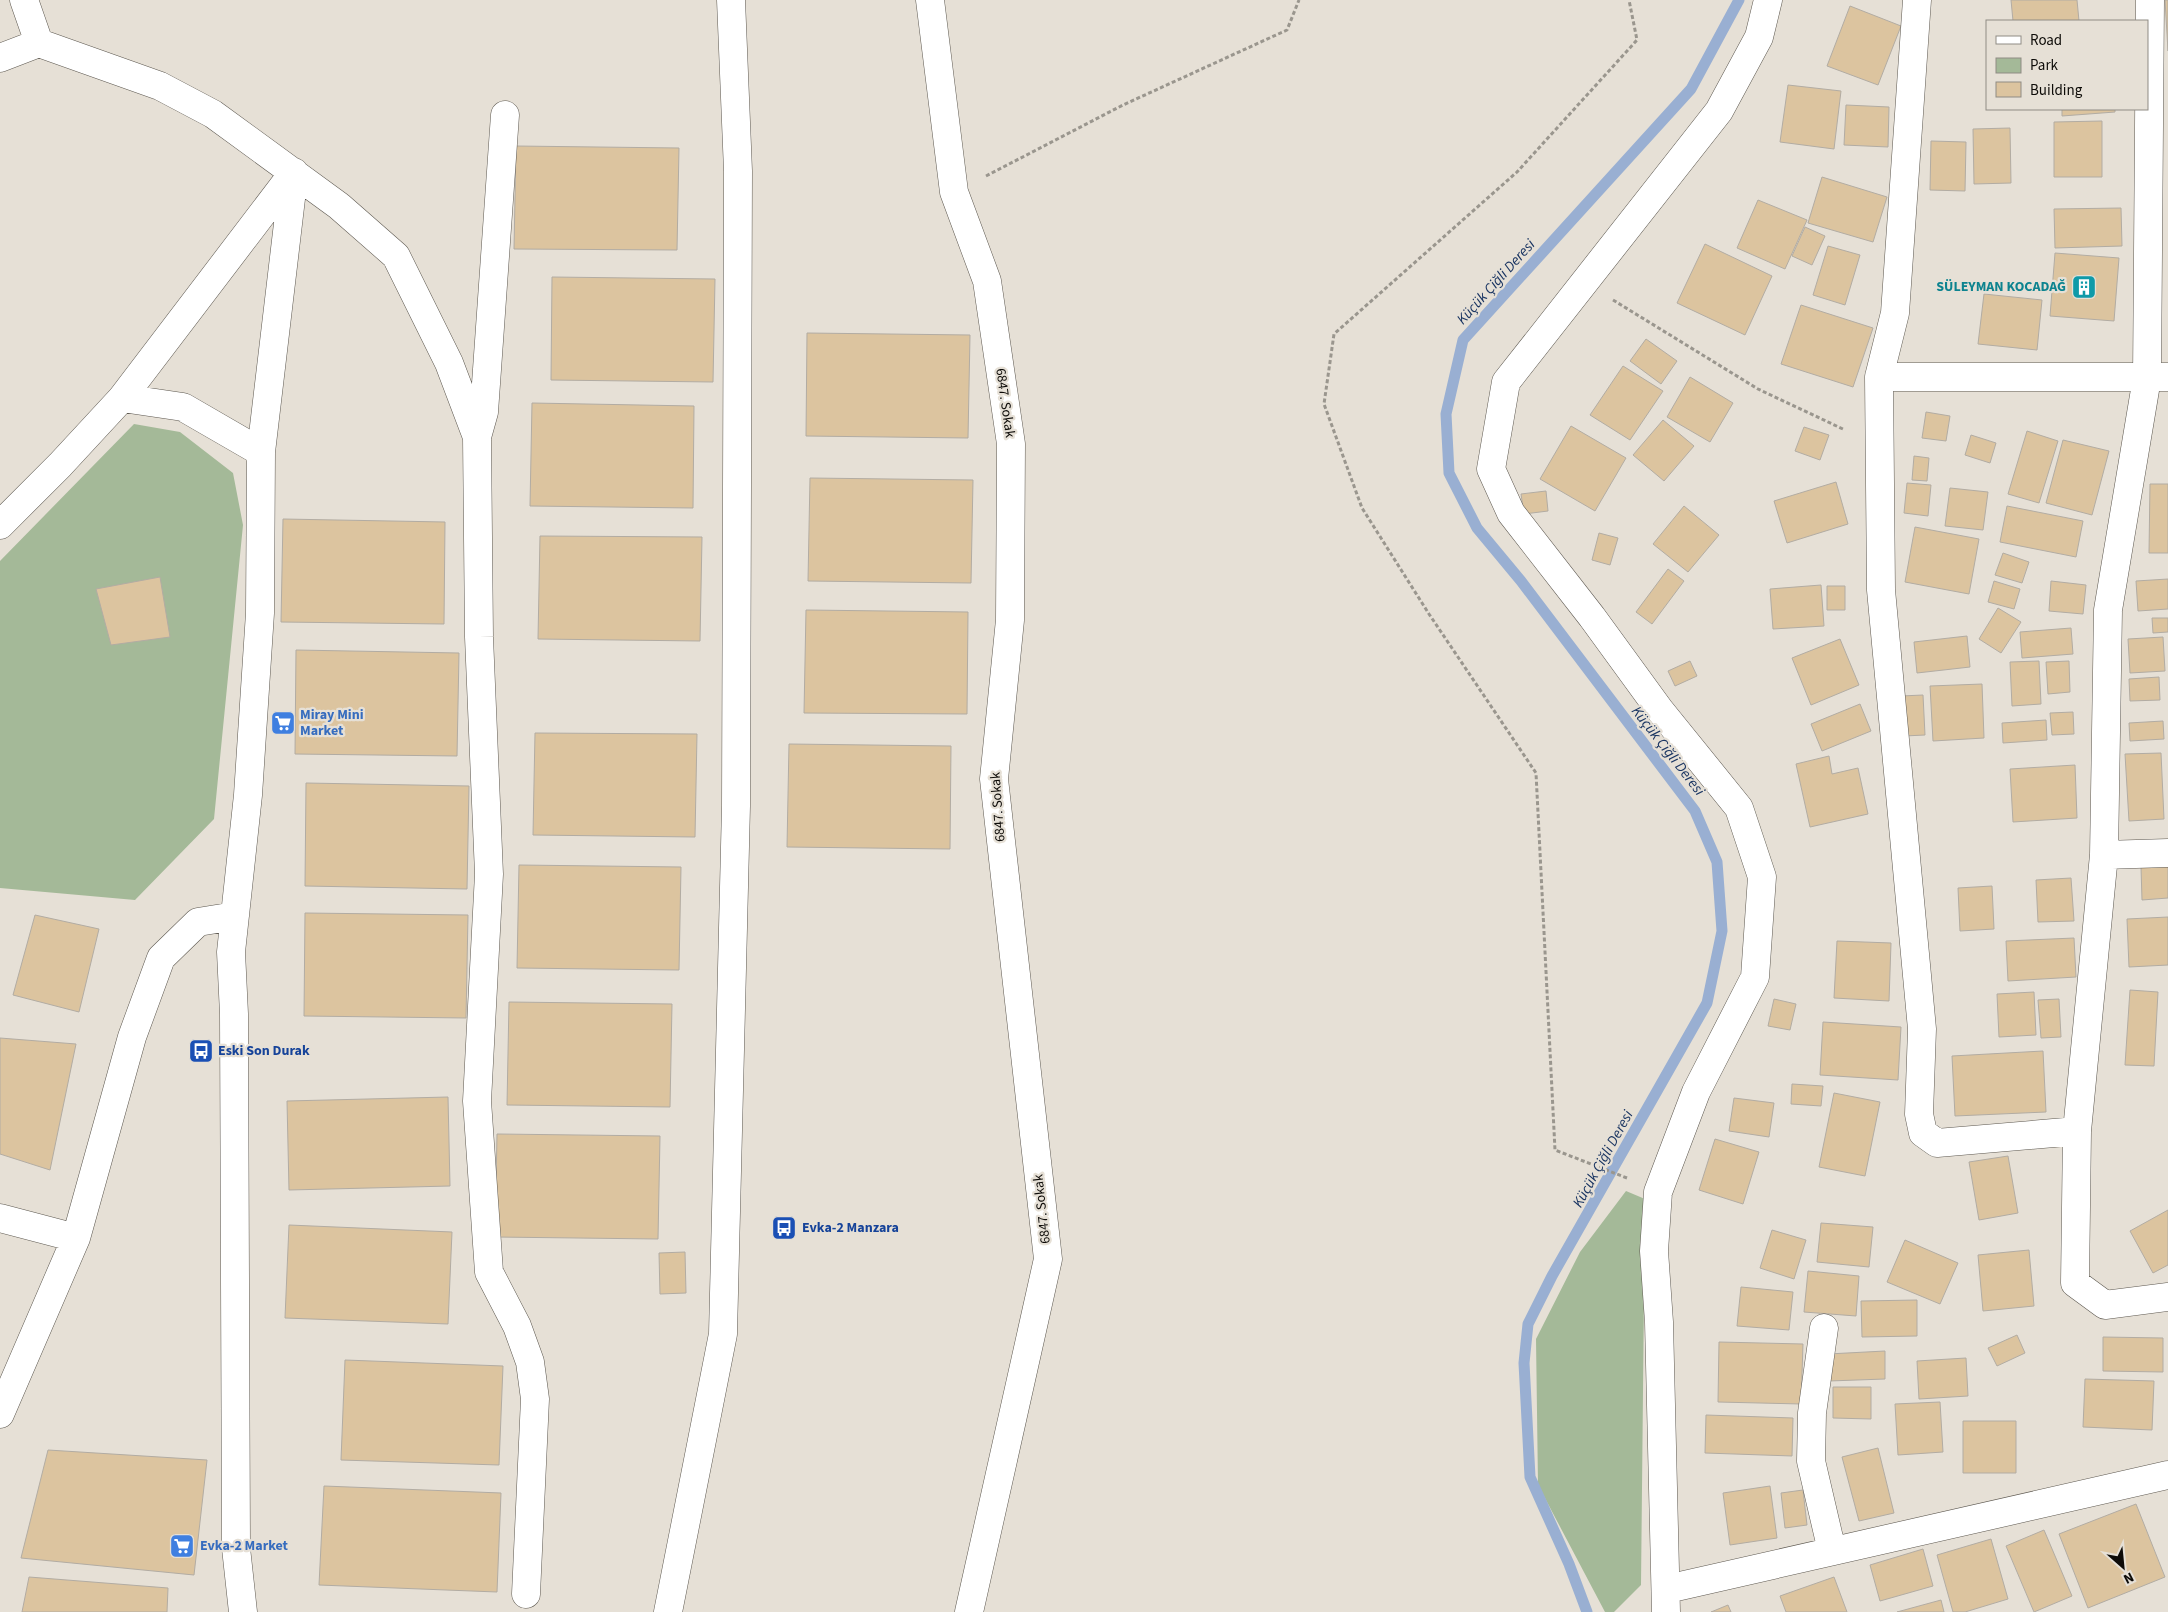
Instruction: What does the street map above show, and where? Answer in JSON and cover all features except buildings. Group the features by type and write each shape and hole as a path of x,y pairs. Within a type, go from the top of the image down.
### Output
{"street":[{"path":"24,0 40,43"},
{"path":"668,1612 723,1334 736,786 738,171 731,0"},
{"name":"6847. Sokak","path":"930,0 954,192 987,281 1011,444 1010,620 994,779 1048,1259 969,1612"},
{"path":"1768,0 1759,37 1719,111 1506,382 1492,469 1511,513 1592,617 1659,709 1739,808 1762,877 1755,977 1696,1092 1658,1192 1654,1251 1660,1322 1666,1600 1832,1551 2168,1475"},
{"path":"1917,0 1895,313 1879,377 1881,590 1922,1029 1919,1114 1923,1133 1937,1143 2077,1131"},
{"path":"2150,0 2157,378 2108,610 2104,855 2077,1131 2075,1283 2105,1305 2168,1297"},
{"path":"0,58 40,43 160,86 213,114 339,206 396,256 449,363 477,437"},
{"path":"505,115 484,412 477,437 480,636 489,874 477,1101 490,1272 517,1326 530,1362 535,1399 526,1594"},
{"path":"0,525 60,465 122,398 294,172"},
{"path":"243,1612 236,1548 234,1014 231,952 256,697 260,613 261,452 294,172"},
{"path":"1879,377 2157,378"},
{"path":"122,398 183,407 261,452"},
{"path":"2104,855 2168,853"},
{"path":"0,1414 76,1238 132,1037 162,958 198,922 235,916"},
{"path":"0,1218 76,1238"},
{"path":"1824,1328 1812,1413 1811,1461 1832,1551"}],"path":[{"path":"954,192 1123,105 1287,30 1299,0"},
{"path":"1629,0 1637,40 1517,172 1334,334 1324,404 1362,508 1429,614 1536,773 1555,1150 1632,1180"},
{"path":"1585,283 1758,388 1880,447"}],"green space":[{"path":"134,424 180,432 233,473 243,525 214,819 135,900 0,888 0,561"},
{"path":"1626,1191 1645,1199 1641,1585 1614,1612 1605,1612 1538,1485 1536,1339 1580,1252"}],"waterway":[{"name":"Küçük Çiğli Deresi","path":"1587,1612 1569,1564 1530,1477 1524,1363 1528,1324 1552,1276 1707,1003 1722,931 1717,862 1695,811 1521,581 1477,528 1449,473 1446,414 1463,340 1691,89 1739,0"}],"place":[{"name":"SÜLEYMAN KOCADAĞ","path":"2084,287"},
{"name":"Miray Mini Market","path":"283,723"},
{"name":"Eski Son Durak","path":"201,1051"},
{"name":"Evka-2 Manzara","path":"784,1228"},
{"name":"Evka-2 Market","path":"182,1546"}]}
